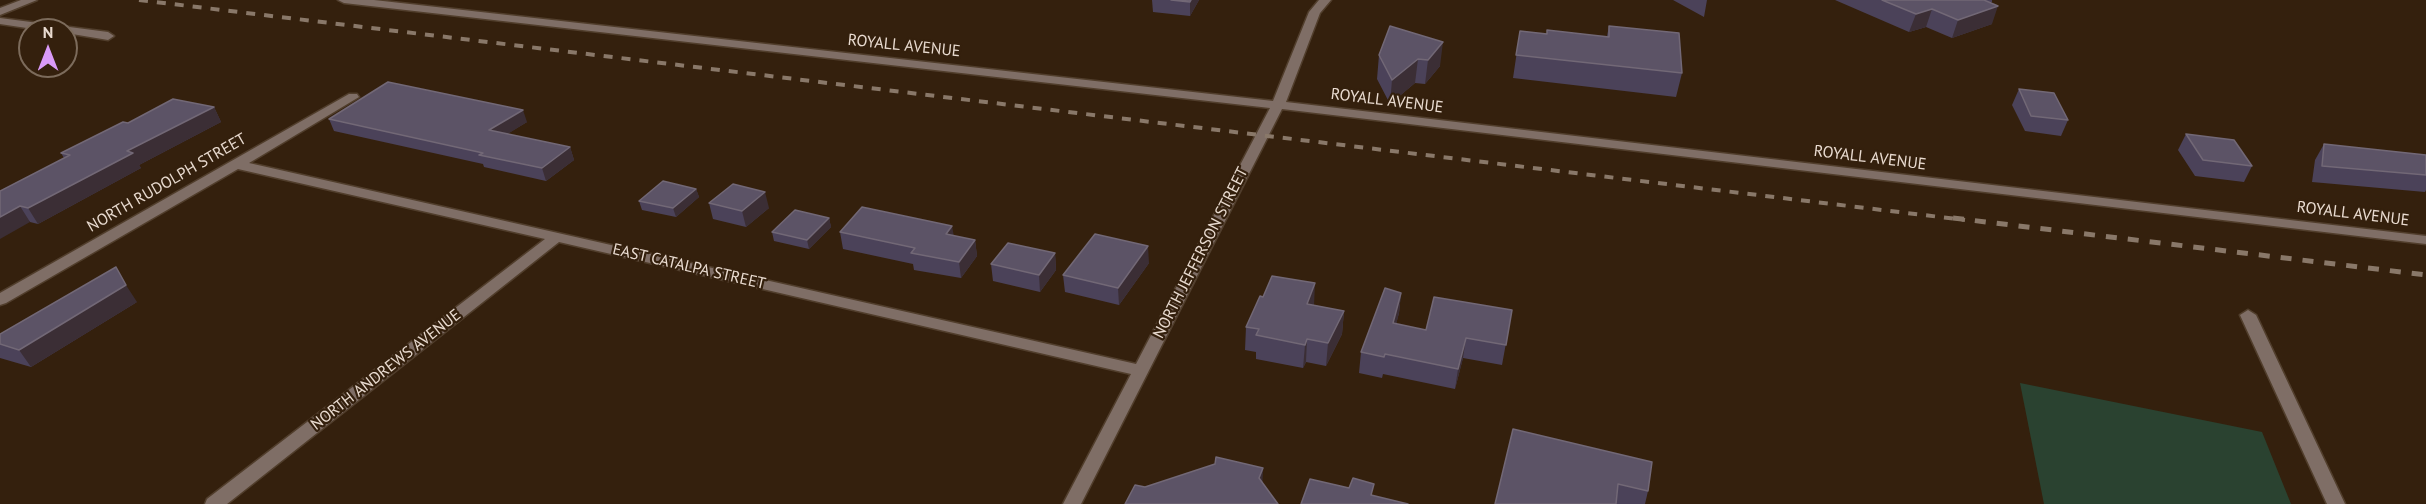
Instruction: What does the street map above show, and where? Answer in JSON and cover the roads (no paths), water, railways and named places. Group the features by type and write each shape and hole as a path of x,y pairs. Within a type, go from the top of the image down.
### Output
{"street":[{"path":"0,12 31,0"},
{"name":"ROYALL AVENUE","path":"344,0 1278,105 2426,240"},
{"name":"NORTH JEFFERSON STREET","path":"1072,504 1278,105 1315,12 1325,0"},
{"path":"0,21 18,23"},
{"path":"78,32 108,36"},
{"name":"NORTH RUDOLPH STREET","path":"0,300 353,97"},
{"name":"EAST CATALPA STREET","path":"236,164 1142,371"},
{"name":"NORTH ANDREWS AVENUE","path":"214,504 557,237"},
{"path":"2248,315 2336,504"}],"railway":[{"path":"139,0 1965,220"},
{"path":"1953,218 2426,275"}]}
